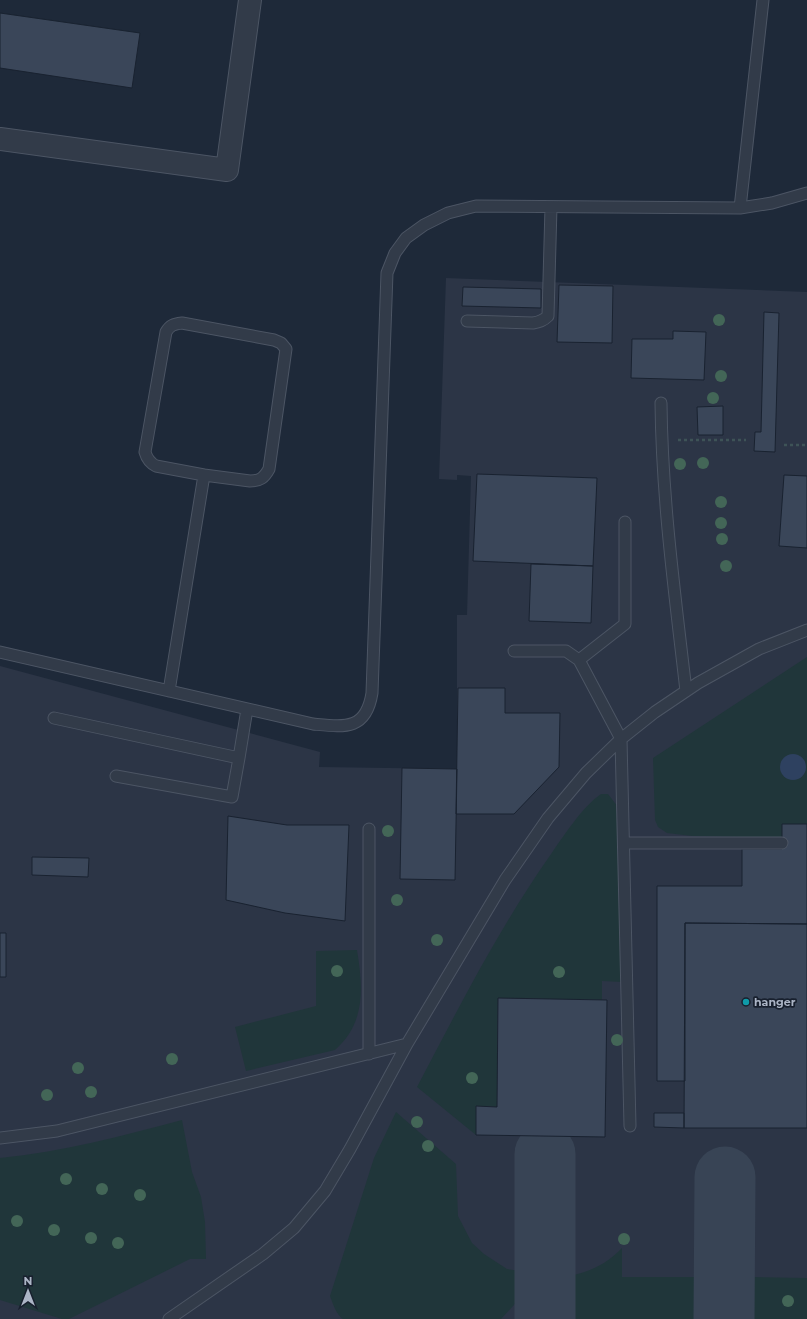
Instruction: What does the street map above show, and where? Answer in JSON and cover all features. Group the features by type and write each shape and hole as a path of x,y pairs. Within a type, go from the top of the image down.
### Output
{"street":[{"path":"0,139 227,170 250,0"}],"lane":[{"path":"740,208 763,0"},
{"path":"0,652 313,724 340,726 353,724 363,717 370,707 372,693 387,274 395,253 406,238 424,224 448,213 476,206 740,208 772,203 807,193"},
{"path":"467,321 533,323 541,322 548,316 551,207"},
{"path":"182,323 274,340 281,343 286,349 269,469 265,477 257,481 250,481 204,475 156,466 147,458 145,452 166,332 169,327 175,324 182,323"},
{"path":"660,404 665,509 686,691"},
{"path":"169,691 204,475"},
{"path":"579,660 625,624 625,522"},
{"path":"169,1319 263,1254 294,1228 325,1191 408,1044 505,880 548,818 586,773 621,739 655,712 698,683 759,650 807,630"},
{"path":"514,651 566,651 579,660 621,739 630,1126"},
{"path":"116,776 232,797 247,709"},
{"path":"54,718 239,758"},
{"path":"369,829 369,1054"},
{"path":"624,844 782,843"},
{"path":"0,1138 57,1131 408,1044"}],"path":[{"path":"661,440 746,440"},
{"path":"784,445 807,445"}],"shaded area":[{"path":"446,278 807,292 807,1319 0,1319 0,666 320,752 319,767 457,769 457,615 467,615 471,476 457,475 457,480 439,479"}],"green space":[{"path":"807,657 807,824 782,824 782,838 692,836 667,833 658,827 655,820 653,758"},
{"path":"601,794 608,794 618,807 622,982 602,981 602,1000 498,998 497,1107 476,1107 476,1135 417,1087 479,970 530,885 573,823"},
{"path":"357,950 361,991 360,1004 352,1028 335,1050 246,1071 235,1027 316,1006 316,951"},
{"path":"396,1112 456,1164 458,1216 472,1243 484,1254 507,1269 527,1272 525,1293 501,1319 343,1319 335,1309 330,1296 374,1158"},
{"path":"182,1120 192,1172 201,1197 205,1222 206,1259 190,1259 69,1319 62,1319 0,1300 0,1158 69,1148"},
{"path":"622,1248 622,1277 700,1277 702,1279 702,1319 574,1319 574,1275 600,1265 612,1258"},
{"path":"753,1277 807,1278 807,1319 752,1319"}],"water":[{"path":"793,754 802,758 806,767 802,776 793,780 784,776 780,767 784,758"}],"building":[{"path":"0,13 140,33 132,88 0,68"},
{"path":"559,285 613,286 612,343 557,342"},
{"path":"463,287 541,289 541,308 462,306"},
{"path":"764,312 779,313 775,452 754,451 755,432 761,432"},
{"path":"673,331 706,332 704,380 631,378 632,339 673,339"},
{"path":"723,406 723,435 698,435 697,407"},
{"path":"477,474 597,478 593,566 473,561"},
{"path":"784,475 807,476 807,548 779,546"},
{"path":"531,564 593,566 591,623 529,621"},
{"path":"458,688 505,688 505,713 560,713 559,767 514,814 456,814"},
{"path":"402,768 457,769 455,880 400,879"},
{"path":"228,816 287,825 349,825 345,921 285,913 226,900"},
{"path":"782,824 807,824 807,924 685,923 685,1081 657,1081 657,886 742,886 742,849 782,849"},
{"path":"32,857 89,858 88,877 32,875"},
{"name":"hanger","path":"685,923 807,924 807,1128 684,1128"},
{"path":"0,933 6,933 6,977 0,977"},
{"path":"498,998 607,1000 605,1137 476,1135 476,1106 497,1107"},
{"path":"654,1113 684,1113 684,1128 654,1127"}],"taxiway":[{"path":"545,1154 545,1319"},
{"path":"724,1319 725,1177"}],"place":[{"name":"hanger","path":"746,1002"}]}
